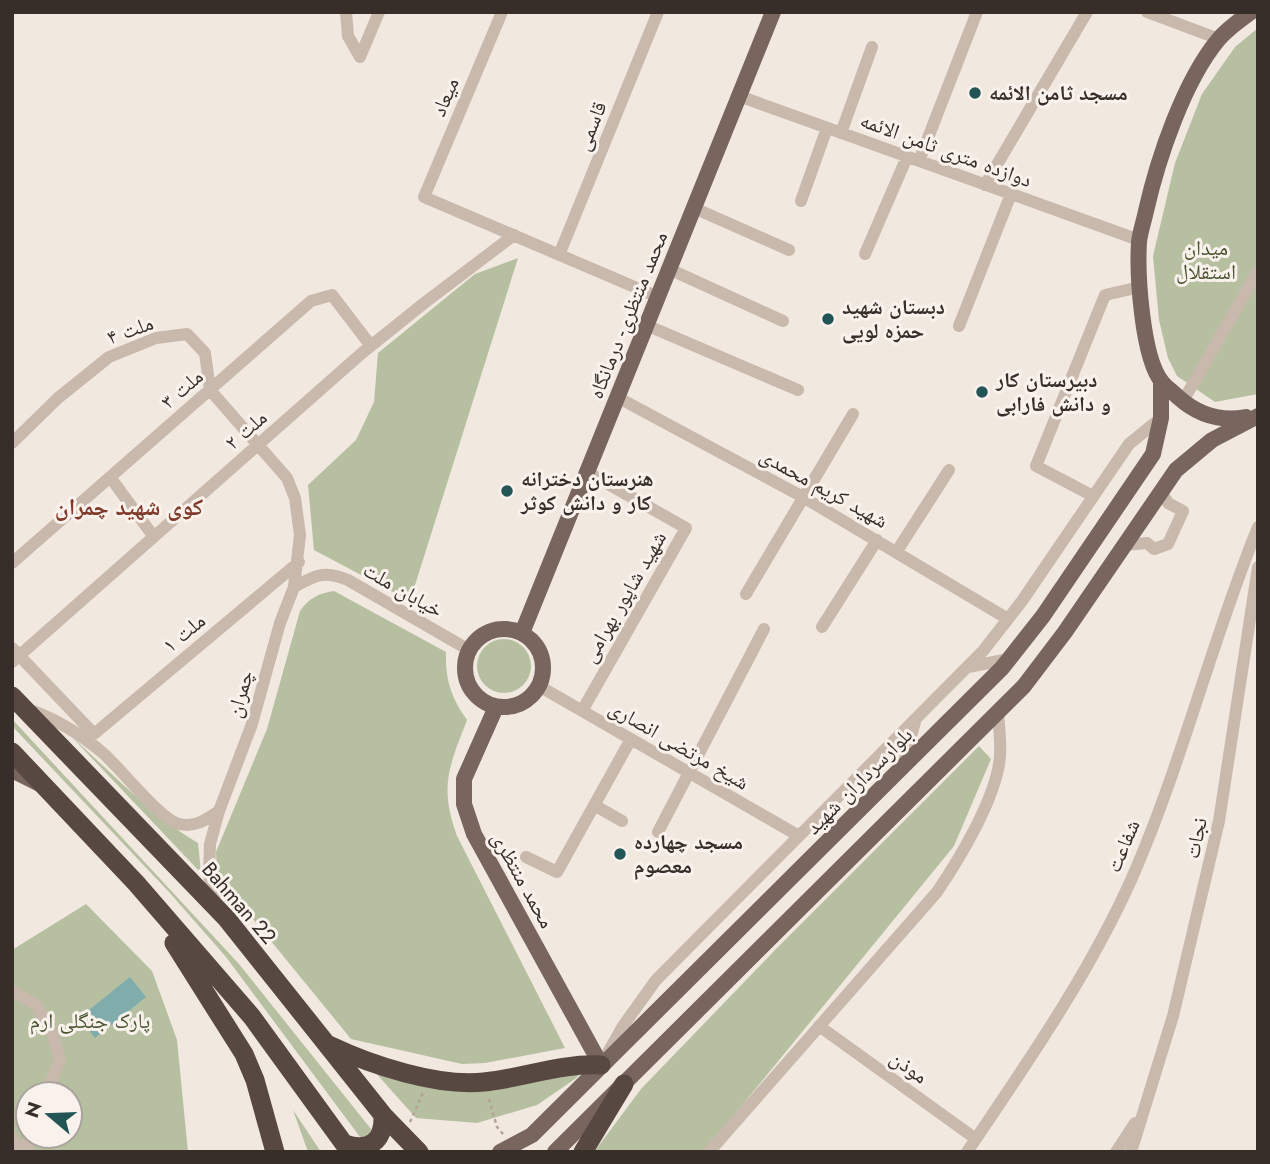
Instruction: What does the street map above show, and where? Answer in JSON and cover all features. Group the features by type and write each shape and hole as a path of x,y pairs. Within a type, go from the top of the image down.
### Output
{"highway":[{"name":"Bahman 22","path":"18,702 217,909 383,1115 419,1152"},
{"path":"12,752 136,883 252,1017 347,1148 369,1146 378,1138 383,1127 383,1115"},
{"path":"136,883 244,1054 255,1080 275,1152"},
{"path":"325,1043 363,1060 460,1082 484,1082 581,1064 601,1065"},
{"path":"583,1152 624,1084"}],"main road":[{"name":"محمد منتظری- درمانگاه","path":"522,633 773,12"},
{"path":"1244,15 1219,39 1197,72 1180,109 1152,184 1139,240 1140,286 1150,355 1161,381 1204,415 1232,420 1258,415"},
{"name":"بلوارسرداران شهید","path":"506,1149 532,1135 902,769 1009,659 1043,616 1153,454 1161,418 1161,381"},
{"path":"555,1152 1024,686 1065,632 1176,470 1212,440 1258,415"},
{"path":"502,629 522,633 530,638 542,656 543,676 539,686 526,701 516,706 496,707 478,698 466,681 464,670 469,650 482,635 492,631 502,629"},
{"name":"محمد منتظری","path":"496,707 464,779 464,804 474,834 601,1065"},
{"path":"12,770 50,790"},
{"path":"532,1135 537,1146 548,1152"}],"street":[{"path":"346,12 348,36 360,57 379,12"},
{"name":"میعاد","path":"502,12 424,197 514,236"},
{"name":"قاسمی","path":"559,255 658,12"},
{"path":"865,254 913,159 977,12"},
{"path":"985,185 1087,12"},
{"path":"1147,12 1219,39"},
{"path":"841,133 872,47"},
{"name":"دوازده متری ثامن الائمه","path":"739,96 1139,240"},
{"path":"801,201 827,128"},
{"path":"959,326 1011,194"},
{"path":"694,208 789,250"},
{"path":"514,236 658,297"},
{"name":"ملت ۲","path":"15,655 371,346 514,236"},
{"path":"669,269 783,321"},
{"path":"1183,401 1258,271"},
{"path":"1093,496 1037,466 1105,295 1140,286"},
{"name":"ملت ۳","path":"12,563 311,301 332,295 371,346"},
{"path":"646,325 798,390"},
{"name":"ملت ۴","path":"12,443 58,398 109,357 156,338 187,334 205,353 210,390"},
{"path":"210,390 287,478 295,498 300,536 294,587"},
{"name":"شهید کریم محمدی","path":"617,397 803,497 1008,619"},
{"path":"746,594 853,414"},
{"path":"601,1065 623,1026 656,980 968,667 1008,619 1129,444 1161,418"},
{"path":"897,551 949,470"},
{"name":"شهید شاپور بهرامی","path":"582,711 685,528 587,472"},
{"path":"110,477 154,537"},
{"path":"1125,545 1147,543 1154,549 1168,544 1183,511 1168,503 1161,492"},
{"name":"شفاعت","path":"967,1152 1090,963 1131,878 1159,811 1233,588 1258,527"},
{"path":"822,627 877,540"},
{"name":"ملت ۱","path":"15,655 94,734 299,562"},
{"name":"نجات","path":"1131,1152 1180,989 1219,821 1258,567"},
{"name":"خیابان ملت","path":"294,587 316,575 334,574 469,650"},
{"name":"چمران","path":"217,909 208,859 219,811 252,724 280,623 294,587"},
{"path":"658,832 764,629"},
{"path":"968,667 1009,659"},
{"name":"شیخ مرتضی انصاری","path":"539,686 799,836"},
{"path":"18,702 78,732 177,824 190,825 203,821 219,811"},
{"path":"709,1152 937,892 965,849 992,786 1000,757 998,712"},
{"path":"902,769 916,718"},
{"path":"526,857 557,872 631,739"},
{"path":"594,805 622,821"},
{"path":"12,991 35,1004 51,1030 60,1060 52,1080"},
{"name":"موذن","path":"819,1026 975,1139"},
{"name":"نجات","path":"1115,1152 1144,1111"},
{"path":"12,1137 24,1152"}],"path":[{"path":"404,1137 429,1077"},
{"path":"484,1082 506,1149"}],"green space":[{"name":"میدان استقلال","path":"1258,28 1258,394 1215,402 1177,376 1168,358 1159,320 1153,256 1175,163 1202,94 1235,47"},
{"path":"518,258 410,601 314,550 308,485 356,440 374,402 378,353 475,274"},
{"path":"334,591 446,652 450,688 467,720 448,777 448,803 457,836 565,1048 485,1063 462,1064 351,1039 217,872 216,852 267,729 300,611 315,597"},
{"path":"509,639 519,643 527,651 531,666 527,681 519,689 499,693 489,689 481,681 477,661 481,651 489,643"},
{"path":"12,719 239,964 371,1129 369,1136 360,1137 226,957 169,892 12,726"},
{"path":"69,734 147,806 198,843 201,873"},
{"path":"979,746 991,759 954,846 704,1152 594,1152 641,1089 775,950"},
{"name":"پارک جنگلی ارم","path":"86,904 152,971 177,1040 188,1152 12,1152 12,950"},
{"path":"374,1071 443,1088 582,1072 537,1105 477,1123 416,1118"},
{"path":"293,1110 321,1152 308,1152"}],"water":[{"path":"130,977 146,997 95,1038 79,1018"}],"place":[{"name":"مسجد ثامن الائمه","path":"975,93"},
{"name":"دبستان شهید حمزه لویی","path":"828,319"},
{"name":"دبیرستان کار و دانش فارابی","path":"982,392"},
{"name":"هنرستان دخترانه کار و دانش کوثر","path":"507,491"},
{"name":"مسجد چهارده معصوم","path":"620,854"}],"district":[{"name":"کوی شهید چمران","path":"129,507"}]}
